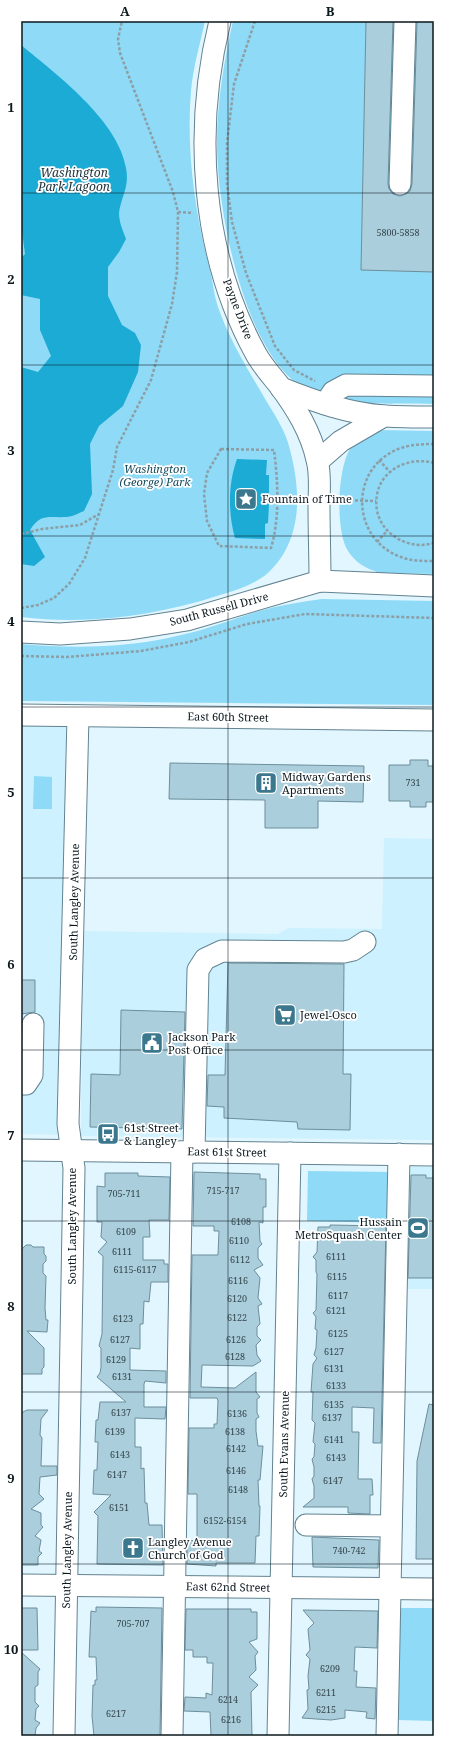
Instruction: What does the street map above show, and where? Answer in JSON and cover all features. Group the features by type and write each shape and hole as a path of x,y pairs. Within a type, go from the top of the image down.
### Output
{"street":[{"name":"Payne Drive","path":"220,21 207,88 204,137 208,194 218,254 242,326 257,355 308,429 318,461 320,494 320,581"},
{"path":"400,184 405,21"},
{"path":"325,404 333,392 346,385 399,387 434,386"},
{"path":"281,388 325,404 384,416 434,418"},
{"path":"318,461 341,441 384,416"},
{"name":"South Russell Drive","path":"21,632 60,634 130,630 187,620 320,581 434,586"},
{"name":"East 60th Street","path":"21,715 434,720"},
{"name":"South Langley Avenue","path":"64,1736 74,1168 68,1124 78,716"},
{"path":"172,1736 188,1152 198,970 205,959 212,954 232,950 344,952 353,950 365,942"},
{"path":"21,1084 26,1084 32,1075 33,1024"},
{"name":"East 61st Street","path":"21,1150 434,1155"},
{"name":"South Evans Avenue","path":"278,1736 290,1153"},
{"path":"387,1736 399,1154"},
{"path":"306,1525 391,1526"},
{"name":"East 62nd Street","path":"21,1585 434,1589"}],"path":[{"path":"21,608 38,605 54,598 68,584 85,558 113,470 117,447 152,380 172,304 177,272 178,212 173,192 120,53 118,39 122,21"},
{"path":"255,21 234,84 227,143 228,184 232,222 246,273 275,346 294,370 322,384 340,388"},
{"path":"178,212 198,213"},
{"path":"434,444 420,444 400,448 379,460 366,480 361,501 366,526 377,542 391,553 401,557 434,560"},
{"path":"221,449 274,450 276,467 276,499 275,532 270,548 219,546 207,521 204,494 207,473 221,449"},
{"path":"379,460 390,472"},
{"path":"434,463 412,461 398,466 390,472 378,491 376,501 380,521 387,531 406,544 420,546 434,543"},
{"path":"276,499 298,500"},
{"path":"340,500 376,501"},
{"path":"21,534 42,529 80,525 99,514"},
{"path":"377,542 387,531"},
{"path":"21,656 67,657 141,651 189,642 246,624 305,614 434,618"}],"shaded area":[{"path":"21,726 66,726 60,1135 21,1134"},
{"path":"384,838 434,839 434,1140 81,1136 83,931 278,934 288,928 382,929"},
{"name":"Hussain MetroSquash Center","path":"399,1166 434,1167 434,1289 396,1289"}],"green space":[{"name":"Washington (George) Park","path":"21,21 205,21 193,74 190,114 193,182 200,226 215,298 222,319 251,375 276,416 286,436 294,466 297,498 293,530 288,545 280,559 264,576 240,589 171,608 122,617 71,620 21,617"},
{"path":"233,21 434,21 434,404 368,403 336,399 320,395 306,389 284,372 266,346 251,314 238,278 222,205 218,172 217,128 220,97 224,66"},
{"path":"377,430 434,431 434,574 380,573 361,565 354,559 344,542 340,514 343,468 347,455 352,446 360,439"},
{"path":"322,599 434,601 434,705 21,701 21,644 81,647 141,643 191,633 267,609"},
{"path":"34,776 52,777 52,809 33,809"},
{"path":"308,1171 391,1172 391,1223 307,1221"},
{"path":"400,1608 434,1608 434,1721 398,1720"}],"water":[{"name":"Washington Park Lagoon","path":"21,45 84,99 111,133 121,150 126,168 127,179 119,215 120,223 126,239 108,267 108,296 122,325 135,333 141,345 138,372 123,406 99,426 90,444 92,494 84,511 68,517 50,517 41,519 34,525 30,530 45,557 34,566 21,564 21,367 38,372 51,356 40,330 40,299 21,295 21,258 25,254 21,224"},
{"path":"237,459 267,460 266,475 269,475 269,495 264,495 264,502 269,503 268,523 265,524 265,539 235,538 231,519 230,498 232,478"}],"building":[{"path":"366,21 393,21 388,184 389,189 393,194 400,196 410,191 412,184 417,21 434,21 434,272 361,270"},
{"path":"410,760 428,760 428,766 434,766 434,802 426,802 426,807 410,807 410,801 389,801 389,765 410,765"},
{"name":"Midway Gardens Apartments","path":"170,763 364,766 363,802 318,801 318,828 265,828 265,800 169,799"},
{"name":"Jewel-Osco","path":"228,963 344,964 343,1074 351,1074 350,1130 298,1129 297,1122 224,1118 224,1107 207,1106 208,1075 225,1075"},
{"path":"21,980 35,980 35,1012 21,1014"},
{"name":"Jackson Park Post Office","path":"121,1010 185,1012 182,1129 90,1127 91,1074 120,1075"},
{"path":"194,1172 260,1174 260,1179 266,1179 266,1207 263,1207 263,1223 259,1222 260,1241 262,1244 258,1248 258,1258 263,1265 254,1270 260,1278 258,1298 262,1304 258,1306 260,1324 257,1327 257,1336 261,1340 256,1345 257,1355 261,1361 253,1366 202,1365 201,1387 235,1388 256,1372 256,1392 260,1397 257,1399 257,1413 259,1417 256,1419 256,1431 258,1446 263,1446 260,1480 258,1480 260,1506 259,1536 256,1536 255,1563 216,1563 216,1566 187,1564 187,1540 197,1541 197,1494 188,1494 189,1428 214,1428 214,1424 217,1424 218,1401 217,1398 190,1398 192,1255 218,1255 219,1231 214,1231 214,1226 193,1226"},
{"path":"105,1173 138,1173 138,1176 170,1177 169,1220 149,1220 150,1237 143,1237 143,1260 164,1260 164,1264 168,1264 168,1282 151,1282 149,1302 144,1301 143,1324 140,1324 140,1349 130,1348 130,1370 166,1371 166,1383 145,1381 144,1384 144,1407 166,1407 165,1419 135,1418 135,1447 141,1447 141,1469 144,1468 145,1503 147,1503 149,1525 162,1525 163,1565 97,1564 98,1516 94,1512 111,1495 93,1494 94,1470 97,1470 98,1442 95,1442 96,1420 98,1420 100,1402 126,1402 97,1377 100,1373 101,1367 101,1348 99,1346 102,1334 103,1256 98,1252 107,1242 101,1237 102,1222 97,1222 97,1186 105,1187"},
{"name":"Hussain MetroSquash Center","path":"411,1175 426,1175 426,1178 434,1178 434,1278 408,1278"},
{"path":"330,1225 386,1226 381,1443 373,1443 374,1408 352,1407 352,1432 359,1432 358,1479 372,1479 373,1495 370,1495 370,1514 348,1513 348,1507 303,1507 314,1498 314,1486 312,1479 314,1476 314,1467 312,1459 314,1457 315,1444 313,1442 315,1423 312,1420 313,1392 311,1392 313,1364 317,1358 314,1355 317,1330 315,1329 316,1317 313,1313 316,1310 317,1274 316,1260 313,1257 317,1252 318,1227 330,1227"},
{"path":"26,1245 31,1245 33,1247 44,1247 44,1254 46,1256 46,1261 43,1264 43,1273 46,1276 45,1308 46,1320 48,1320 47,1332 27,1331 44,1348 44,1367 42,1369 42,1374 21,1374 21,1250"},
{"path":"429,1404 434,1405 434,1559 416,1559 417,1461"},
{"path":"27,1410 48,1410 41,1419 41,1466 57,1466 57,1475 40,1477 39,1494 44,1499 31,1509 41,1513 41,1525 43,1527 35,1536 41,1540 39,1551 42,1553 38,1557 38,1565 21,1565 21,1413"},
{"path":"312,1537 379,1540 378,1568 313,1567"},
{"path":"96,1607 162,1608 160,1736 94,1736 92,1716 93,1685 95,1685 95,1680 97,1680 96,1657 89,1657 91,1611 96,1612"},
{"path":"21,1608 37,1608 38,1650 21,1650"},
{"path":"186,1609 251,1609 251,1612 257,1612 257,1639 249,1642 258,1652 255,1656 256,1670 249,1677 258,1685 251,1692 252,1736 211,1736 210,1712 184,1711 185,1697 206,1698 206,1693 212,1695 213,1663 207,1663 207,1657 193,1657 193,1650 185,1650"},
{"path":"303,1610 378,1611 377,1648 355,1647 354,1671 357,1671 356,1687 376,1688 375,1719 366,1718 367,1712 345,1710 345,1718 331,1720 302,1718 308,1709 307,1690 309,1689 308,1676 310,1659 306,1655 310,1650 308,1629 314,1623"},
{"path":"21,1652 40,1669 38,1672 38,1685 35,1687 35,1702 39,1706 36,1709 35,1720 40,1723 36,1728 35,1736 21,1736"}],"place":[{"name":"Fountain of Time","path":"246,499"},
{"name":"Midway Gardens Apartments","path":"266,783"},
{"name":"Jewel-Osco","path":"285,1015"},
{"name":"Jackson Park Post Office","path":"152,1043"},
{"name":"61st Street & Langley","path":"108,1134"},
{"name":"Hussain MetroSquash Center","path":"418,1228"},
{"name":"Langley Avenue Church of God","path":"133,1548"}]}
